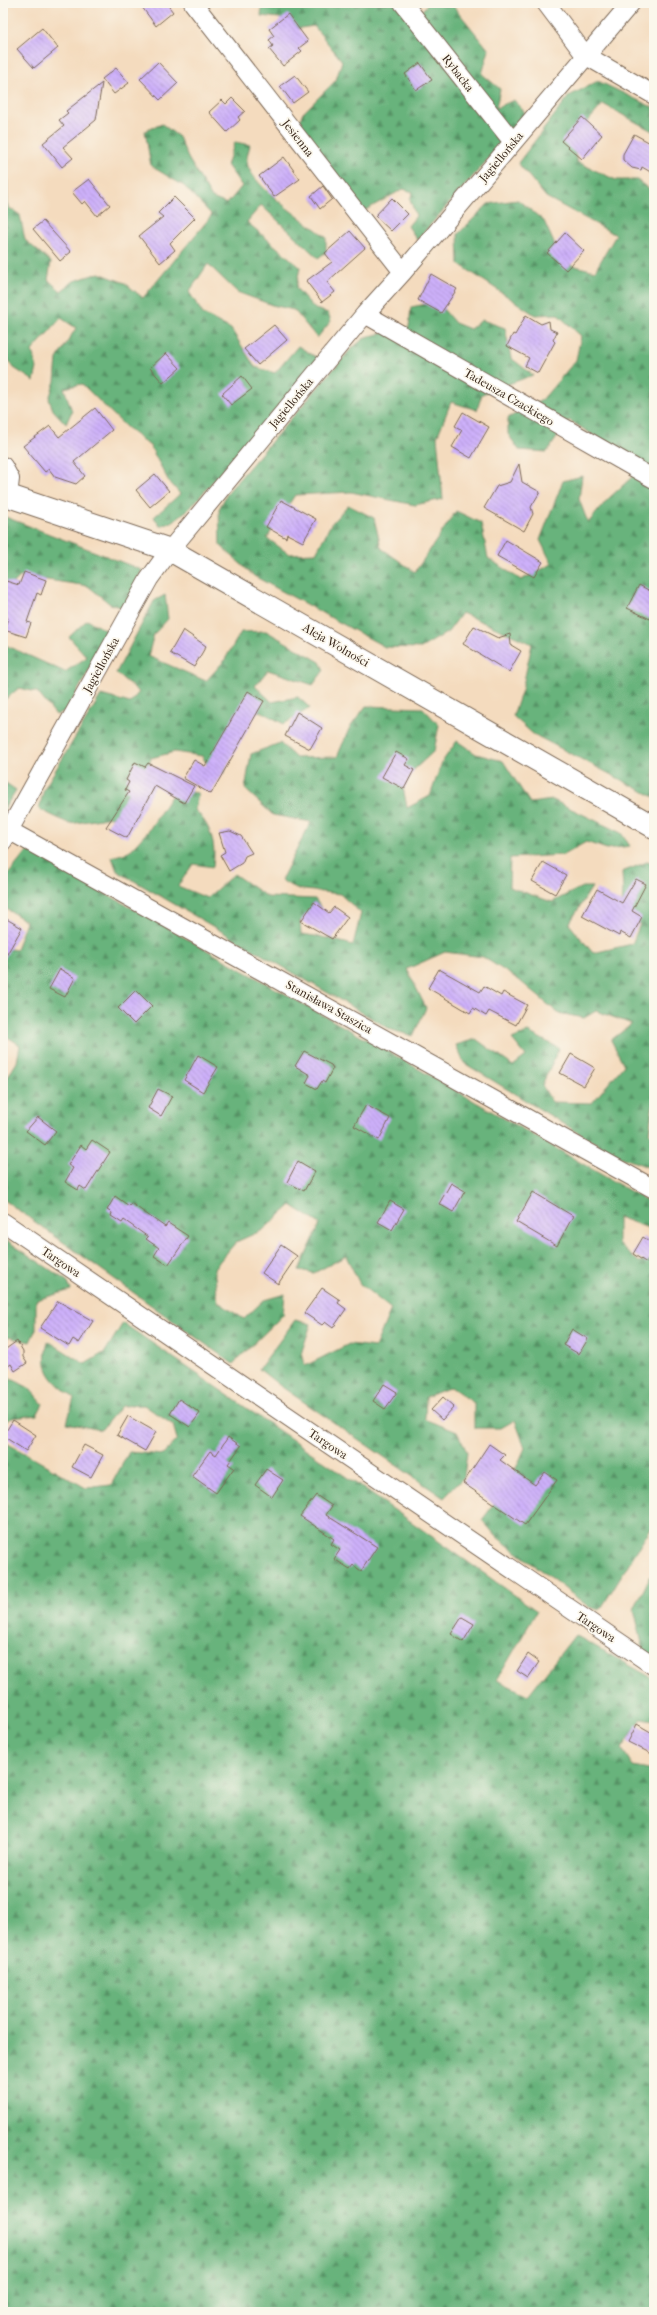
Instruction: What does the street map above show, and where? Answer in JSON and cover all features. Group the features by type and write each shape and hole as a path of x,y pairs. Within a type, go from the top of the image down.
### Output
{"street":[{"name":"Jesienna","path":"193,3 403,272"},
{"name":"Rybacka","path":"403,3 513,142"},
{"path":"546,3 586,55 654,95"},
{"name":"Jagiellońska","path":"5,832 149,579 170,550 365,314 403,272 631,3"},
{"name":"Tadeusza Czackiego","path":"365,314 654,479"},
{"path":"3,466 10,479 5,495"},
{"name":"Aleja Wolności","path":"5,495 170,550 654,828"},
{"name":"Stanisława Staszica","path":"5,832 654,1189"},
{"name":"Targowa","path":"3,1222 654,1666"}],"green space":[{"path":"262,3 403,3 414,21 428,3 451,3 489,50 482,74 500,89 496,108 514,100 527,115 417,240 408,226 416,216 410,199 413,192 403,189 364,211 299,125 302,114 336,80 342,61 314,26 294,29 280,18 261,16"},
{"path":"598,81 654,108 654,132 603,104 571,141 577,162 616,180 637,180 654,193 654,797 533,734 513,716 522,690 532,644 462,613 448,632 421,648 385,647 254,576 220,545 219,509 228,492 351,349 366,337 409,327 411,307 437,302 455,323 470,329 482,320 505,328 511,358 533,375 482,394 477,410 451,402 437,437 443,499 415,505 351,492 295,495 267,538 289,554 316,553 331,524 348,505 374,518 381,548 415,572 456,511 481,523 488,558 521,580 552,564 540,540 563,481 582,476 579,499 588,523 607,500 632,477 638,463 569,420 547,452 519,450 508,434 508,418 542,400 576,360 581,336 557,314 535,315 459,264 458,234 488,204 518,200 544,221 563,263 595,271 616,235 546,197 518,163 569,96"},
{"path":"162,124 179,137 188,158 212,198 227,204 242,186 227,165 235,142 250,145 247,163 251,172 269,193 326,237 326,252 318,258 261,205 247,222 300,267 296,288 315,309 328,313 331,321 317,338 294,310 272,305 237,292 208,264 189,292 203,314 231,329 255,367 275,373 298,346 319,359 190,508 172,522 160,526 154,517 180,494 168,480 150,446 126,427 82,384 64,388 72,411 66,424 53,410 49,399 55,381 57,359 76,328 61,318 32,351 37,368 34,381 14,368 3,351 3,176 7,180 8,207 20,215 25,240 51,262 48,280 61,291 74,281 99,273 125,283 143,298 212,215 184,186 151,166 145,131"},
{"path":"3,516 142,570 125,608 110,604 88,586 21,576 3,593"},
{"path":"165,595 168,619 154,634 148,656 206,681 224,661 241,632 266,631 320,662 324,670 313,685 268,670 255,686 272,702 298,697 310,708 284,724 262,712 247,708 224,773 210,769 202,756 174,752 151,758 136,806 126,808 112,817 70,824 39,809 44,789 101,695 130,703 139,692 116,673 154,601"},
{"path":"87,620 110,632 67,710 56,715 37,692 19,688 3,701 3,644 65,672 87,657 69,637"},
{"path":"366,706 423,708 439,725 434,751 402,781 407,808 430,796 442,762 457,741 476,754 503,761 530,803 553,800 621,833 630,846 607,849 586,842 563,855 510,858 509,887 552,902 582,887 592,887 569,924 593,953 632,944 640,924 621,912 623,890 622,872 647,862 654,864 654,1095 649,1133 654,1135 654,1169 615,1155 464,1063 456,1045 476,1039 513,1066 526,1056 512,1039 528,1032 559,1048 542,1085 552,1102 592,1103 624,1065 611,1040 632,1024 596,1011 584,1018 558,1013 519,980 483,957 445,952 407,969 426,1008 413,1036 392,1030 117,871 112,857 129,852 149,830 175,790 198,793 195,810 201,816 212,836 214,851 213,867 193,864 178,886 207,898 234,874 267,897 315,899 324,912 300,921 301,934 322,937 353,945 361,913 340,894 296,889 281,880 311,822 273,815 245,789 251,754 280,743 296,758 337,757 349,729"},
{"path":"3,781 16,790 3,811"},
{"path":"28,850 396,1056 654,1205 654,1230 618,1217 618,1243 639,1262 654,1260 654,1523 600,1610 589,1607 497,1537 482,1520 509,1484 525,1448 515,1420 501,1428 474,1428 474,1403 451,1387 426,1397 425,1419 457,1432 467,1452 464,1477 444,1498 279,1385 259,1369 295,1320 311,1324 302,1351 305,1366 349,1344 375,1347 391,1309 360,1284 346,1256 314,1273 299,1270 320,1224 291,1205 263,1230 236,1242 214,1268 218,1302 244,1319 264,1300 285,1294 283,1315 233,1364 3,1199 3,1084 17,1062 20,1045 3,1034 3,948 16,950 26,921 5,908 3,881"},
{"path":"3,1238 67,1281 71,1290 36,1300 36,1329 30,1342 8,1337 3,1358"},
{"path":"123,1323 403,1516 537,1611 497,1680 528,1695 575,1635 654,1679 654,1720 642,1718 622,1749 633,1766 654,1770 654,2312 3,2312 3,1441 86,1488 111,1485 129,1452 163,1455 177,1439 173,1425 144,1405 121,1406 101,1430 67,1423 74,1398 54,1380 47,1368 46,1352 48,1341 85,1364 105,1352"},
{"path":"3,1374 29,1388 43,1404 37,1415 12,1418 3,1423"},
{"path":"654,1576 654,1657 644,1652 634,1609 650,1577"}],"building":[{"path":"139,3 166,3 173,12 156,26"},
{"path":"288,14 308,41 299,48 302,51 283,66 269,49 273,46 269,40 274,36 269,29"},
{"path":"42,28 58,48 34,68 17,49"},
{"path":"158,62 178,83 160,100 140,79"},
{"path":"420,63 432,80 416,90 405,74"},
{"path":"116,68 129,83 114,94 102,79"},
{"path":"295,75 308,92 293,103 280,86"},
{"path":"102,83 96,120 63,147 73,158 62,167 43,143 64,126 59,120 68,113 66,111"},
{"path":"232,98 245,111 238,117 240,120 227,132 209,112 222,100 226,104"},
{"path":"582,117 602,135 582,159 561,141"},
{"path":"634,134 654,145 654,174 642,167 641,170 632,168 623,160 623,154"},
{"path":"284,157 300,179 274,197 259,176"},
{"path":"89,179 110,205 97,216 85,201 82,204 72,192"},
{"path":"323,186 332,199 320,209 311,196"},
{"path":"174,197 195,218 170,243 175,250 160,263 139,236 163,217 158,213"},
{"path":"392,198 408,214 391,231 375,216"},
{"path":"43,221 71,252 60,261 33,229"},
{"path":"350,231 365,248 327,282 335,292 322,302 306,281 332,262 325,253"},
{"path":"565,233 584,251 566,270 547,253"},
{"path":"431,274 457,289 441,313 418,300"},
{"path":"526,315 541,324 549,321 550,329 557,332 553,340 555,342 538,373 525,366 529,358 507,346"},
{"path":"274,325 287,340 258,365 244,349"},
{"path":"166,353 180,368 163,383 150,368"},
{"path":"242,376 252,389 231,405 222,394"},
{"path":"95,408 112,430 74,462 85,476 76,484 55,477 49,469 45,472 23,446 50,426 59,437"},
{"path":"463,412 489,427 471,458 452,447 462,430 455,426"},
{"path":"519,464 522,482 540,492 531,507 533,514 524,531 484,508 497,486 510,482"},
{"path":"155,474 169,491 150,507 136,490"},
{"path":"281,500 316,519 303,542 287,534 286,538 266,527"},
{"path":"506,540 543,562 534,577 497,556"},
{"path":"24,572 46,580 41,595 37,593 27,622 31,623 26,637 4,630 8,618 3,616 3,591 6,581 19,585"},
{"path":"639,585 654,593 654,612 650,619 627,608"},
{"path":"474,626 498,638 510,634 511,645 521,651 509,672 463,644"},
{"path":"183,630 206,646 194,667 170,653"},
{"path":"248,691 264,701 211,794 183,778 194,760 205,766"},
{"path":"297,712 322,728 310,749 285,736"},
{"path":"396,752 409,759 405,765 414,770 404,789 382,777"},
{"path":"135,762 145,767 148,763 194,786 184,803 155,786 127,838 106,827 129,792 125,790 129,782 126,780"},
{"path":"230,831 241,836 252,853 245,856 242,863 229,871 220,855 225,852 219,833"},
{"path":"543,862 566,875 555,894 532,881"},
{"path":"636,879 646,884 632,911 642,917 631,938 620,932 619,936 582,916 597,889 622,903"},
{"path":"314,902 329,913 334,907 348,917 332,939 301,921"},
{"path":"3,917 22,928 3,961"},
{"path":"60,969 75,978 65,997 49,989"},
{"path":"439,969 480,992 484,986 501,996 503,992 527,1005 516,1025 489,1011 486,1016 473,1008 470,1013 428,988"},
{"path":"136,990 152,1006 134,1024 118,1008"},
{"path":"304,1051 331,1065 333,1068 325,1083 322,1081 317,1089 306,1083 310,1075 295,1066"},
{"path":"571,1054 595,1068 584,1086 560,1073"},
{"path":"198,1055 218,1067 203,1092 184,1080"},
{"path":"158,1089 172,1096 161,1116 148,1108"},
{"path":"366,1105 390,1118 379,1140 354,1126"},
{"path":"38,1117 56,1131 45,1145 26,1131"},
{"path":"92,1140 110,1152 86,1190 80,1186 78,1190 65,1182 73,1168 68,1165 81,1145 86,1149"},
{"path":"298,1161 315,1171 304,1191 287,1182"},
{"path":"451,1183 465,1191 453,1212 439,1204"},
{"path":"533,1192 573,1216 557,1246 516,1222"},
{"path":"115,1196 129,1206 131,1203 165,1227 168,1223 188,1236 168,1265 154,1256 159,1248 146,1239 148,1237 124,1220 122,1223 111,1216 112,1213 107,1210"},
{"path":"390,1201 404,1209 392,1230 378,1222"},
{"path":"643,1237 654,1244 654,1251 647,1263 633,1254"},
{"path":"281,1245 297,1256 278,1284 262,1273"},
{"path":"322,1288 340,1300 338,1303 346,1309 333,1328 325,1322 322,1325 304,1313"},
{"path":"58,1301 93,1321 79,1343 73,1339 69,1346 40,1328"},
{"path":"572,1329 588,1339 579,1354 563,1345"},
{"path":"17,1341 23,1351 23,1357 27,1363 15,1371 11,1364 3,1370 3,1351"},
{"path":"384,1384 397,1392 385,1409 373,1401"},
{"path":"443,1397 454,1407 442,1420 431,1410"},
{"path":"179,1399 200,1413 190,1427 170,1414"},
{"path":"128,1416 156,1432 145,1451 117,1435"},
{"path":"13,1420 36,1435 26,1451 3,1436"},
{"path":"228,1437 241,1446 228,1464 234,1468 216,1493 192,1476 210,1451 216,1455"},
{"path":"489,1444 505,1455 500,1460 535,1485 545,1472 557,1480 525,1525 463,1483"},
{"path":"84,1445 103,1455 91,1477 72,1467"},
{"path":"266,1469 283,1480 272,1497 255,1485"},
{"path":"316,1495 332,1506 326,1515 377,1547 361,1571 353,1565 350,1569 334,1559 340,1550 331,1544 334,1539 300,1516"},
{"path":"462,1617 474,1624 463,1642 451,1634"},
{"path":"528,1654 539,1662 528,1678 517,1671"},
{"path":"637,1724 654,1734 654,1755 628,1742"}]}
